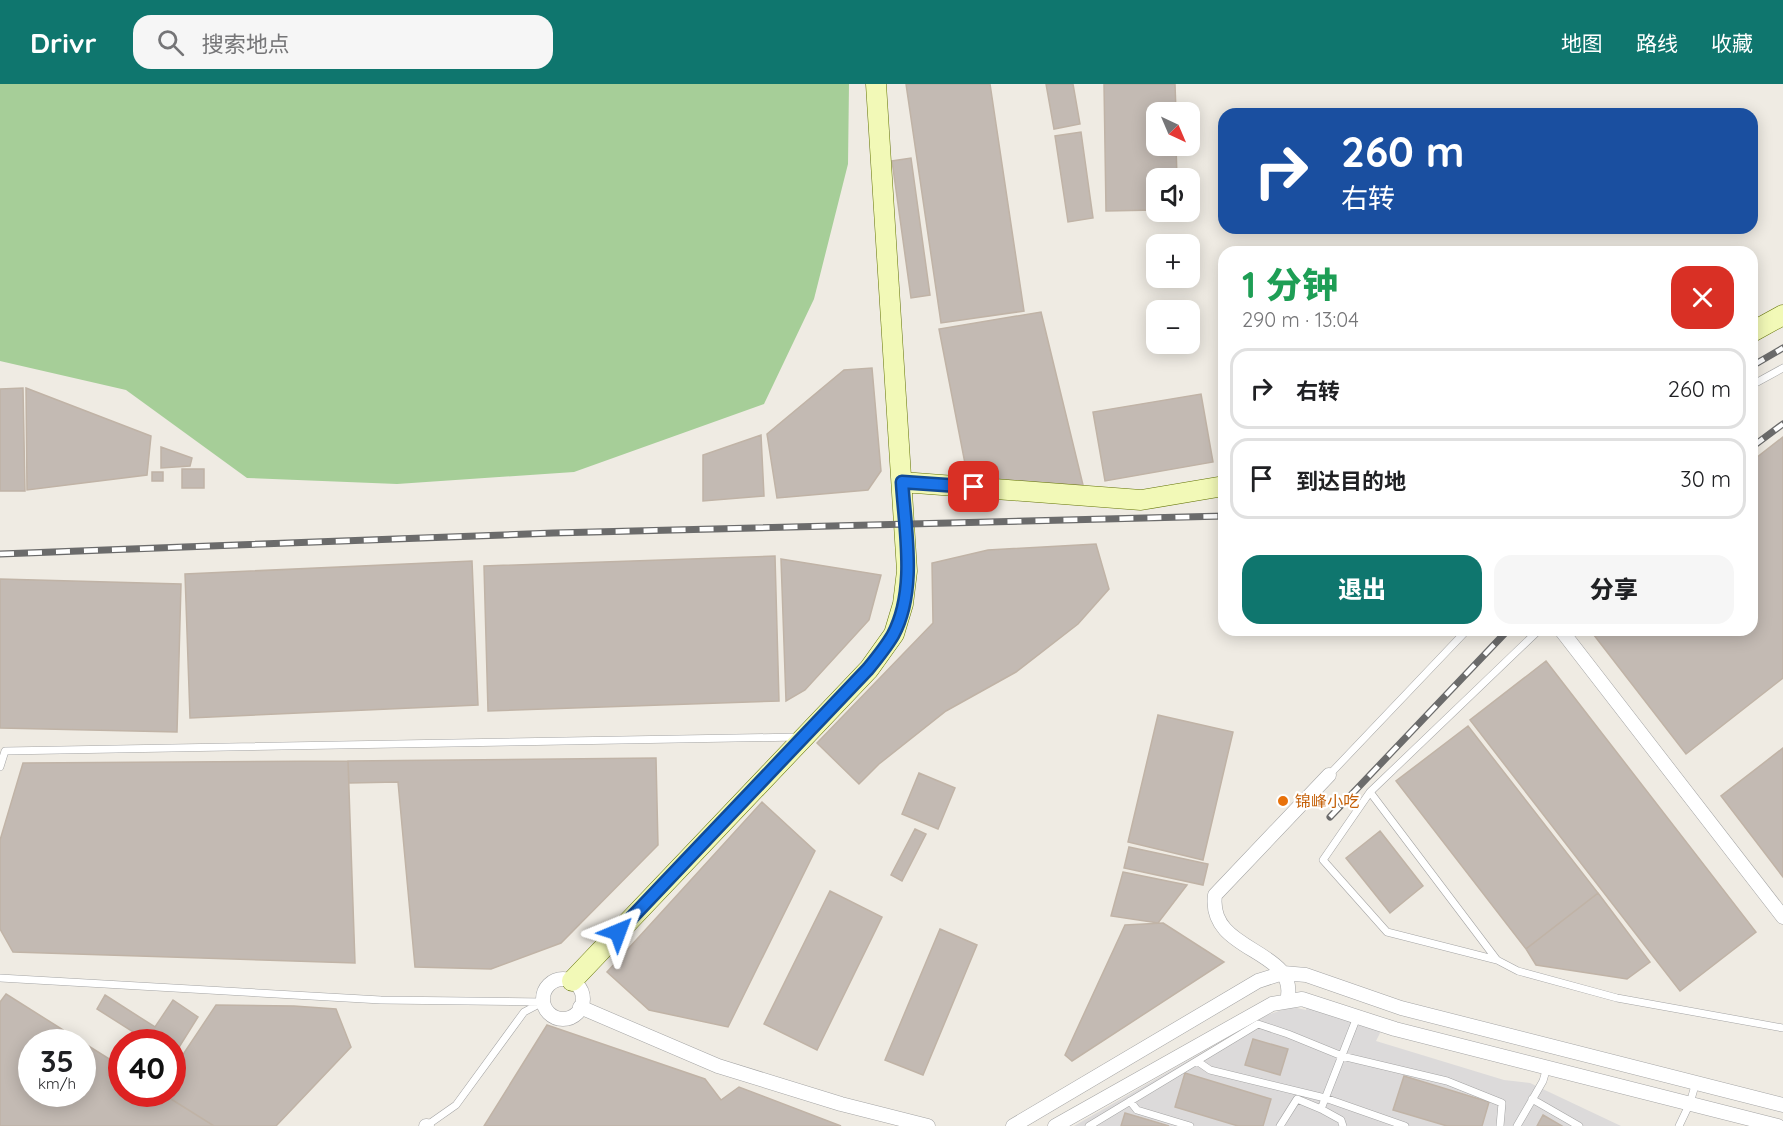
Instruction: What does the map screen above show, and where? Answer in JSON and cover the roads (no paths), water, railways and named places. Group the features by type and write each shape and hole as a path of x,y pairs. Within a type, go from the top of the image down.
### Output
{"street":[{"path":"572,981 868,669 894,634 903,604 908,571 876,84"},
{"path":"1758,330 1783,315"},
{"path":"902,482 1141,500 1218,487"},
{"path":"1566,636 1783,917"},
{"path":"1329,775 1215,895 1213,907 1215,917 1234,939 1273,963 1401,1008 1783,1105"},
{"path":"1273,963 1283,974 1290,990 1287,1001"},
{"path":"1013,1126 1258,981 1283,974 1306,975"},
{"path":"560,979 572,981 580,989 582,996 580,1007 572,1016 560,1018 549,1012 543,1002 545,990 549,984 560,979"},
{"path":"1055,1126 1272,1004 1302,999 1395,1029 1778,1126"},
{"path":"580,1007 718,1066 841,1104 928,1126"}],"lane":[{"path":"1758,382 1783,368"},
{"path":"1329,775 1461,636"},
{"path":"1533,636 1370,792 1323,860 1388,932 1497,960 1518,970 1617,998 1783,1028"},
{"path":"0,767 3,751 804,737"},
{"path":"1370,792 1497,960"},
{"path":"0,978 381,1000 543,1002"},
{"path":"426,1126 456,1105 524,1012 543,1002"},
{"path":"1321,1109 1358,1017"},
{"path":"1089,1126 1258,1024 1342,1056 1447,1082 1502,1103 1500,1126"},
{"path":"1197,1061 1210,1070 1326,1098 1405,1126"},
{"path":"1517,1126 1547,1067"},
{"path":"1678,1126 1690,1103 1696,1082"},
{"path":"1280,1126 1297,1099 1341,1120 1343,1126"},
{"path":"1532,1099 1579,1126"},
{"path":"1130,1101 1137,1110 1190,1126"}],"railway":[{"path":"1758,363 1783,348"},
{"path":"1758,443 1783,424"},
{"path":"0,554 553,533 1218,516"},
{"path":"1330,817 1502,636"}],"place":[{"name":"锦峰小吃","path":"1283,801"}]}
